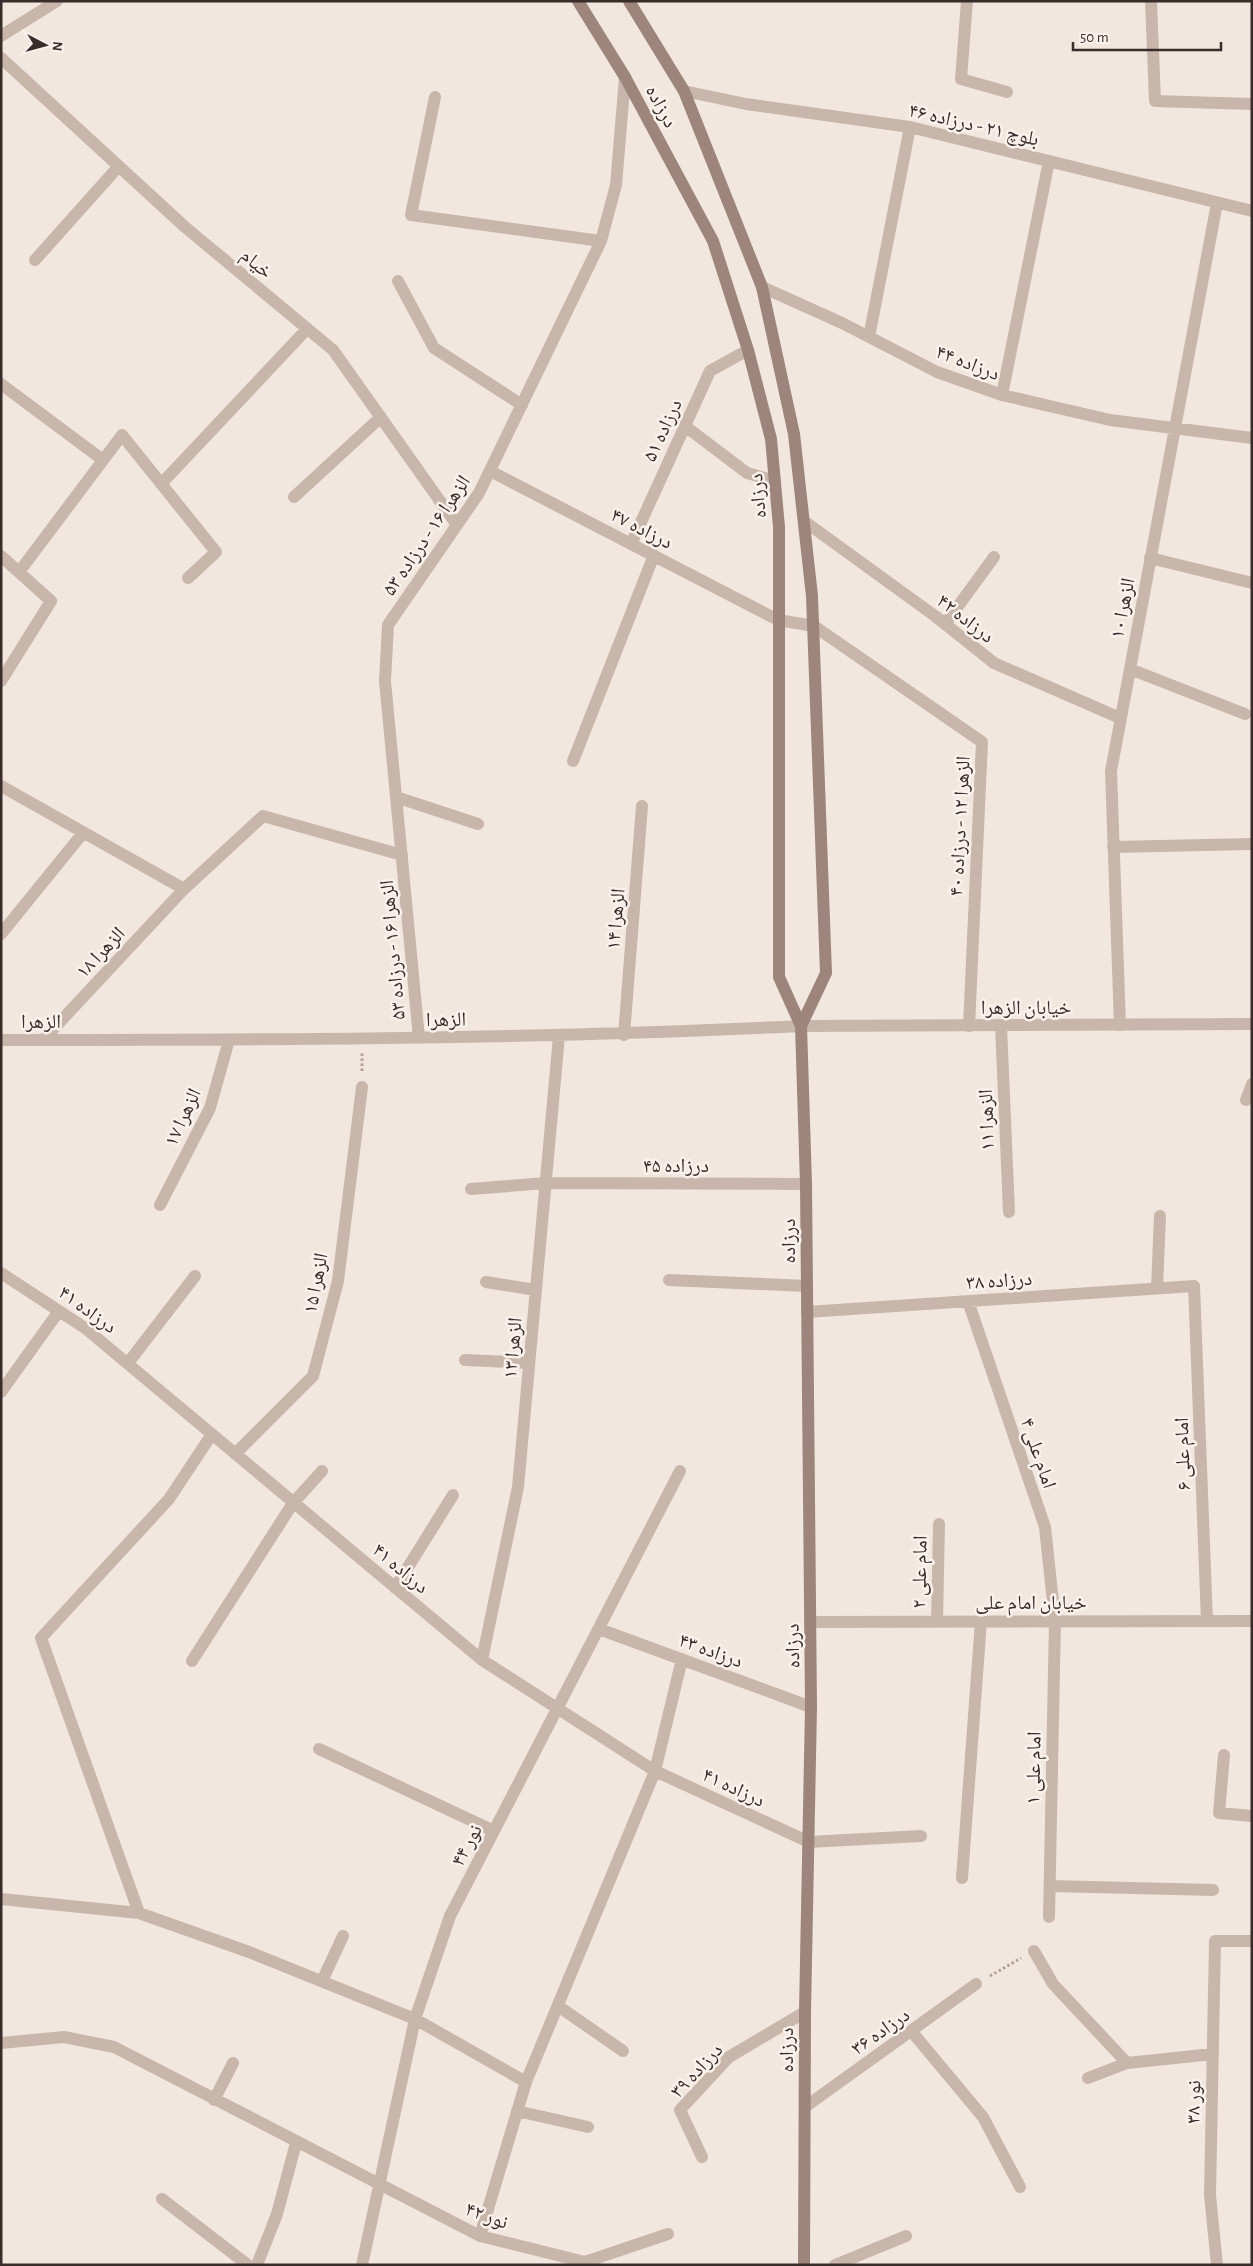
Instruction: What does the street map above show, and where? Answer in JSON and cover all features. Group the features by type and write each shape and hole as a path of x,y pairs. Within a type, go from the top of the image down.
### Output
{"main road":[{"name":"درزاده","path":"578,1 625,77 713,241 748,350 771,438 779,527 779,977 801,1026 806,1184 811,1707 805,2012 804,2265"},
{"name":"درزاده","path":"629,1 684,91 762,287 794,434 814,626 826,973 801,1026"}],"street":[{"path":"1,36 57,1"},
{"path":"967,1 961,79 1007,92"},
{"path":"1151,1 1155,101 1252,104"},
{"name":"خیام","path":"3,62 185,227 333,350 457,525"},
{"name":"الزهرا ۱۶ - درزاده ۵۳","path":"419,1038 385,681 388,625 479,493 601,241 616,185 625,77"},
{"name":"بلوچ ۲۱ - درزاده ۴۶","path":"684,91 746,104 910,127 1252,211"},
{"path":"435,97 411,215 601,241"},
{"path":"869,337 910,127"},
{"path":"1002,395 1049,161"},
{"path":"35,260 119,166"},
{"name":"الزهرا ۱۰","path":"1120,1025 1111,771 1217,203"},
{"path":"398,281 434,348 522,405"},
{"name":"درزاده ۴۴","path":"762,287 869,337 937,372 1002,395 1110,420 1252,438"},
{"path":"161,484 307,329"},
{"name":"درزاده ۵۱","path":"631,544 710,371 748,350"},
{"path":"1,384 103,460"},
{"path":"294,497 381,418"},
{"path":"685,426 746,473 775,481"},
{"path":"19,572 122,435 216,552 188,578"},
{"name":"درزاده ۴۷","path":"490,471 778,620 814,626"},
{"name":"درزاده ۴۲","path":"804,521 945,624 994,663 1120,718"},
{"path":"573,761 654,555"},
{"path":"1,556 51,602 1,681"},
{"path":"945,624 994,558"},
{"path":"1150,558 1252,583"},
{"name":"الزهرا ۱۲ - درزاده ۴۰","path":"814,626 982,742 969,1026"},
{"path":"1130,669 1245,714"},
{"path":"1,786 184,889"},
{"path":"396,797 478,824"},
{"name":"الزهرا ۱۴","path":"624,1035 642,806"},
{"name":"الزهرا ۱۸","path":"43,1040 184,889 263,816 402,855"},
{"path":"1,934 84,833"},
{"path":"1114,847 1252,844"},
{"name":"خیابان الزهرا","path":"801,1026 1252,1024"},
{"name":"الزهرا","path":"1,1040 362,1039 624,1035 801,1026"},
{"name":"الزهرا ۱۱","path":"1001,1026 1009,1212"},
{"name":"الزهرا ۱۳","path":"482,1660 518,1487 559,1036"},
{"name":"الزهرا ۱۷","path":"160,1206 210,1108 229,1040"},
{"path":"1246,1100 1252,1084"},
{"name":"الزهرا ۱۵","path":"235,1454 313,1376 338,1280 362,1087"},
{"name":"درزاده ۴۵","path":"471,1189 546,1183 806,1184"},
{"path":"1157,1288 1160,1216"},
{"name":"درزاده ۴۱","path":"1,1273 85,1328 482,1660 655,1771 809,1842"},
{"path":"128,1363 195,1276"},
{"path":"669,1280 807,1286"},
{"path":"486,1282 536,1290"},
{"name":"درزاده ۳۸","path":"807,1312 1194,1286"},
{"name":"امام علی ۶","path":"1194,1286 1207,1621"},
{"name":"امام علی ۴","path":"968,1301 1045,1527 1055,1621"},
{"path":"1,1392 59,1311"},
{"path":"465,1360 529,1363"},
{"path":"139,1913 41,1638 169,1498 212,1434"},
{"path":"192,1661 294,1502 322,1471"},
{"name":"نور ۴۴","path":"362,2265 415,2019 450,1916 680,1471"},
{"path":"395,1588 453,1495"},
{"name":"امام علی ۲","path":"938,1621 939,1524"},
{"name":"خیابان امام علی","path":"810,1622 1252,1620"},
{"path":"962,1878 981,1621"},
{"name":"امام علی ۱","path":"1049,1917 1055,1621"},
{"name":"درزاده ۴۳","path":"599,1629 811,1707"},
{"path":"480,2236 526,2082 655,1771 682,1660"},
{"path":"319,1749 494,1831"},
{"path":"1224,1755 1219,1813 1252,1816"},
{"path":"809,1842 921,1836"},
{"path":"1050,1886 1213,1890"},
{"path":"1,1899 139,1913 249,1952 415,2019 526,2082"},
{"path":"322,1981 343,1936"},
{"name":"نور ۳۸","path":"1217,2265 1210,2195 1215,1941 1252,1941"},
{"path":"1034,1951 1053,1984 1127,2063"},
{"name":"درزاده ۳۶","path":"805,2107 912,2032 976,1984"},
{"path":"558,2006 623,2051"},
{"name":"درزاده ۳۹","path":"702,2157 680,2110 729,2057 805,2012"},
{"path":"912,2032 983,2117 1020,2187"},
{"name":"نور ۴۲","path":"1,2043 64,2037 114,2047 379,2186 480,2236 585,2264"},
{"path":"1088,2078 1127,2063 1213,2054"},
{"path":"214,2100 233,2063"},
{"path":"518,2111 588,2127"},
{"path":"257,2265 277,2214 296,2143"},
{"path":"162,2199 248,2265"},
{"path":"585,2264 668,2234"},
{"path":"835,2265 906,2236"}],"path":[{"path":"362,1039 362,1087"},
{"path":"976,1984 1034,1951"}]}
